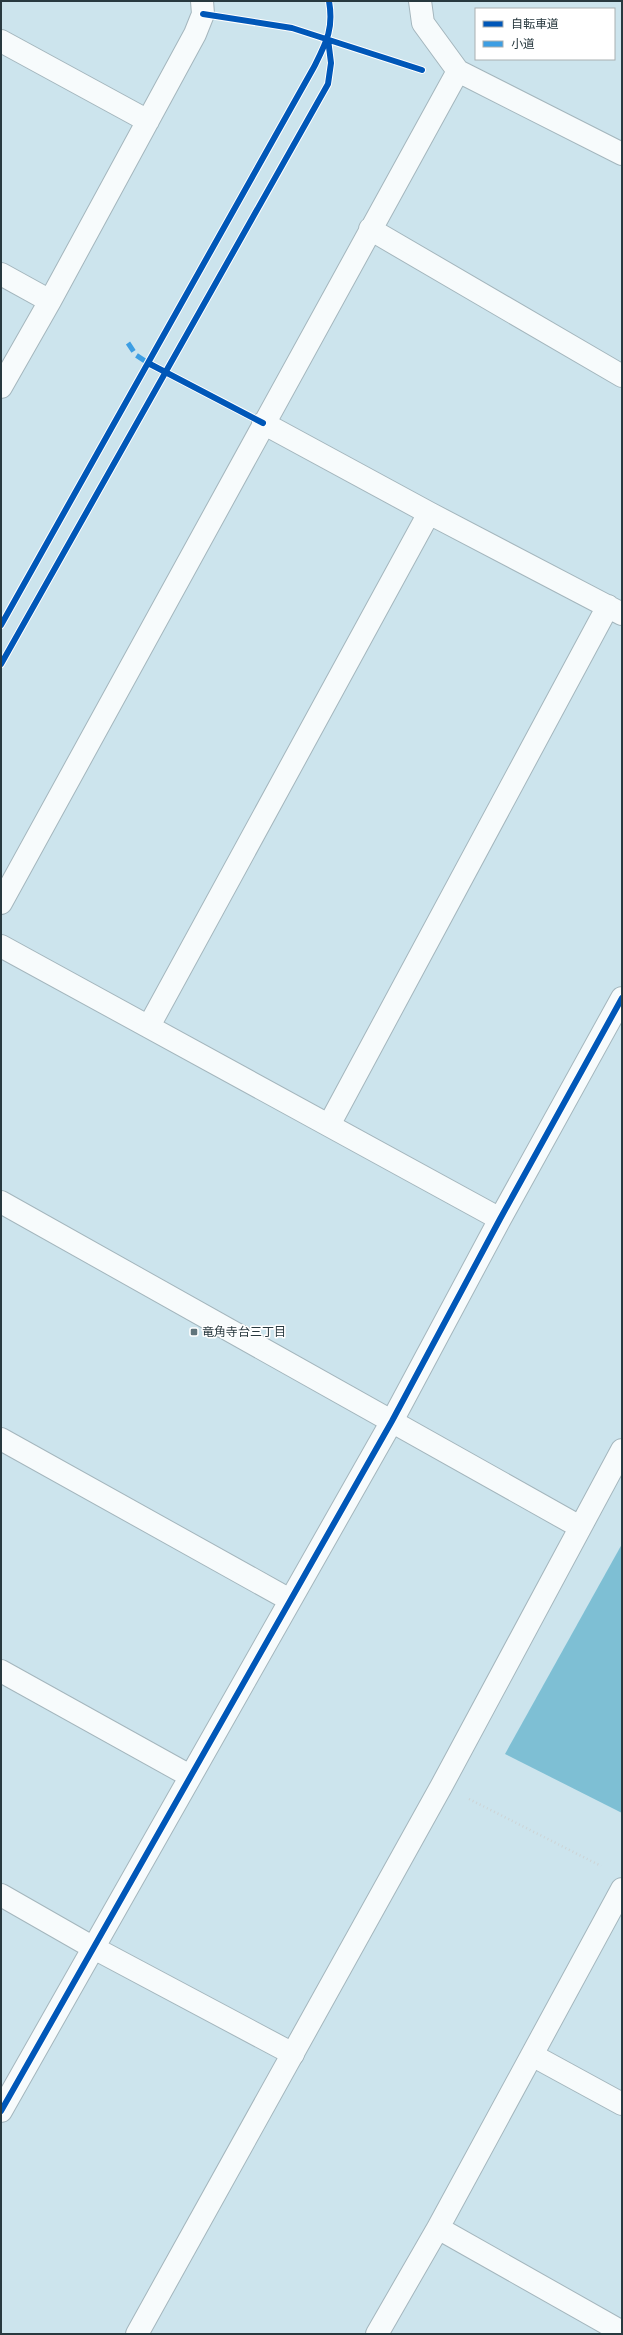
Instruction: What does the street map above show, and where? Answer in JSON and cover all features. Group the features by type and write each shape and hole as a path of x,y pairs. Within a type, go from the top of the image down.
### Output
{"street":[{"path":"1,387 50,301 195,34 203,14 202,1"},
{"path":"420,1 423,23 458,71 622,154"},
{"path":"1,41 148,121"},
{"path":"1,903 458,71"},
{"path":"370,229 622,376"},
{"path":"1,274 50,301"},
{"path":"263,424 429,514 615,610 329,1125"},
{"path":"149,1026 429,514"},
{"path":"1,946 500,1218"},
{"path":"1,2111 92,1947 392,1421 500,1218 622,998"},
{"path":"1,1202 580,1527"},
{"path":"1,1439 290,1600"},
{"path":"137,2334 442,1785 622,1450"},
{"path":"1,1671 190,1776"},
{"path":"377,2334 438,2228 622,1889"},
{"path":"1,1895 92,1947 293,2054"},
{"path":"532,2055 622,2104"},
{"path":"438,2228 622,2332"}],"path":[{"path":"442,1785 608,1870"}],"water":[{"path":"622,1544 622,1813 505,1754"}],"marked path":[{"path":"128,343 136,355 148,363"}],"cycle path":[{"path":"1,625 314,67 330,28 329,1"},
{"path":"203,14 292,28 422,70"},
{"path":"1,664 328,84 331,63 328,39"},
{"path":"148,363 263,423"},
{"path":"1,2111 392,1421 500,1219 622,998"}],"place":[{"name":"竜角寺台三丁目","path":"194,1332"}]}
